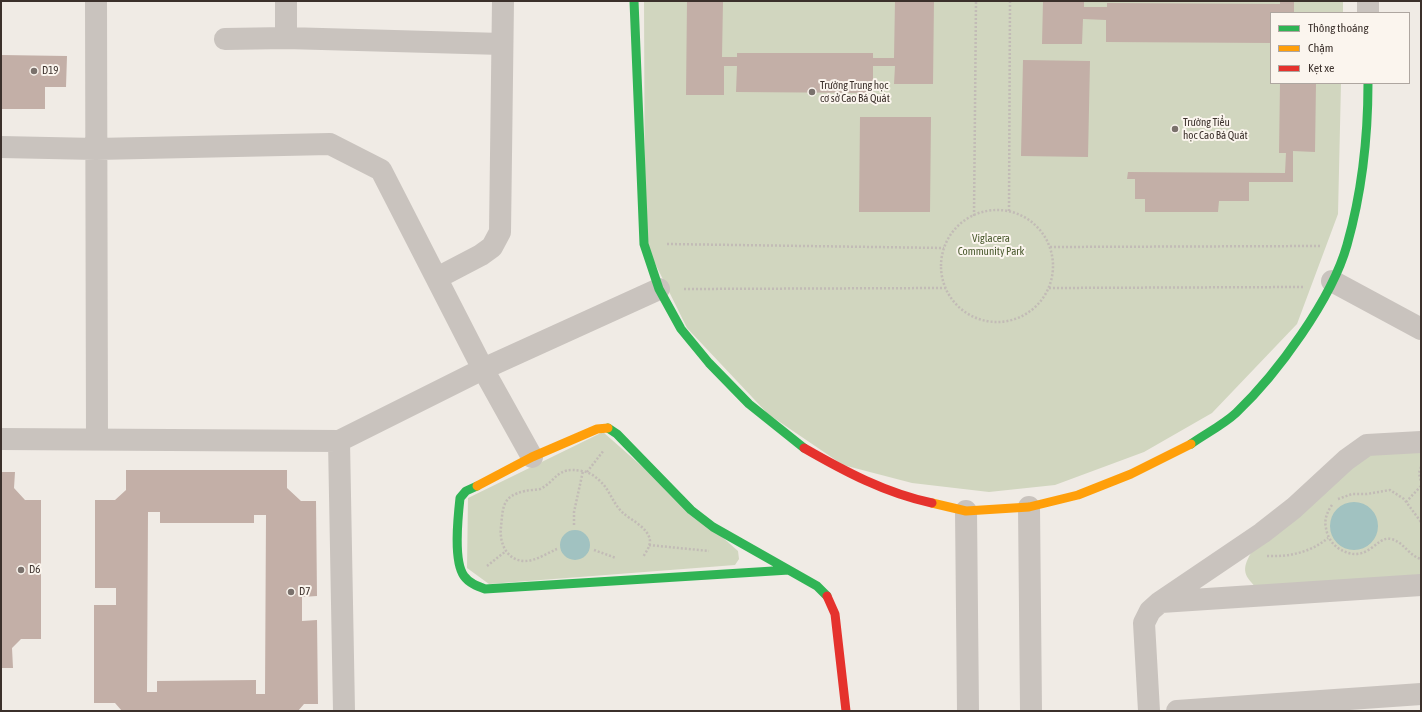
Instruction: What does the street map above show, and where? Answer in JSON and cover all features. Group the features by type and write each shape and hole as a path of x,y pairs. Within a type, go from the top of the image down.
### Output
{"street":[{"path":"96,1 97,440"},
{"path":"286,1 286,38"},
{"path":"437,278 481,255 492,246 500,232 503,1"},
{"path":"634,1 644,244 659,289 681,329 709,363 749,404 797,444 849,474 907,498 966,511 1029,507 1078,495 1131,474 1185,448 1235,414 1275,370 1309,322 1330,284 1347,246 1360,190 1368,125 1368,84"},
{"path":"1368,1 1368,12"},
{"path":"226,39 286,38 502,44"},
{"path":"1,147 96,149 330,144 381,170 483,369 532,457"},
{"path":"1330,284 1421,329"},
{"path":"1,439 339,441 483,369 659,289"},
{"path":"789,570 485,589 473,585 463,576 458,565 460,498 466,491 532,457 597,429 608,428 617,434 692,510 713,528 789,570 817,586 829,598 835,614 846,711"},
{"path":"339,441 344,711"},
{"path":"1149,711 1144,622 1150,611 1160,602 1236,551 1294,508 1346,460 1367,445 1421,442"},
{"path":"1029,507 1031,711"},
{"path":"966,511 968,711"},
{"path":"1160,602 1421,585"},
{"path":"1178,711 1327,706 1421,694"}],"path":[{"path":"974,216 976,1"},
{"path":"1009,211 1010,1"},
{"path":"989,210 1009,211 1033,222 1047,239 1054,261 1051,284 1039,304 1020,317 998,322 976,318 956,305 946,288 940,267 944,248 953,231 968,218 989,210"},
{"path":"644,244 944,248"},
{"path":"1050,247 1347,246"},
{"path":"1048,288 1330,284"},
{"path":"659,289 946,288"},
{"path":"1421,467 1418,473 1421,482"},
{"path":"557,549 526,561 517,560 509,556 501,541 502,511 506,501 514,493 540,489 558,474 570,470 583,471 600,480 621,512 648,534 650,540 648,551 642,558"},
{"path":"574,525 574,512 583,471"},
{"path":"1406,502 1421,486"},
{"path":"1421,522 1406,502 1396,492 1390,490 1342,496 1334,502 1328,510 1325,520 1328,538 1335,547 1344,552 1354,554 1364,553 1373,549 1385,539 1390,539 1404,546 1416,558 1421,559"},
{"path":"1236,551 1255,555 1291,555 1309,551 1328,538"},
{"path":"594,550 618,559"}],"green space":[{"name":"Viglacera Community Park","path":"644,1 1343,1 1343,12 1270,12 1270,84 1341,84 1338,214 1297,324 1212,413 1144,452 1055,485 989,492 912,483 843,465 768,414 687,328 645,243"},
{"path":"603,432 738,551 739,559 735,565 489,584 467,568 468,498"},
{"path":"1370,451 1421,452 1421,580 1258,589 1247,576 1245,568 1251,553"}],"water":[{"path":"1354,502 1363,504 1371,509 1376,517 1378,526 1376,535 1371,543 1363,548 1354,550 1345,548 1337,543 1332,535 1330,526 1332,517 1337,509 1345,504"},
{"path":"575,530 586,534 590,545 586,556 575,560 564,556 560,545 564,534"}],"building":[{"path":"687,1 723,1 722,57 737,57 737,53 873,53 873,58 894,58 895,1 934,1 933,84 894,84 895,66 873,66 873,93 736,92 737,66 724,66 724,95 686,95"},
{"path":"1043,1 1084,1 1084,7 1107,7 1107,3 1280,4 1280,1 1294,1 1294,12 1270,12 1270,43 1106,42 1106,20 1083,19 1082,44 1042,44"},
{"name":"D19","path":"1,55 67,56 66,87 45,87 45,109 1,109"},
{"path":"1023,60 1090,61 1088,157 1021,156"},
{"path":"1280,84 1316,84 1315,152 1293,151 1293,182 1249,182 1249,201 1219,201 1218,212 1145,212 1145,199 1135,199 1135,179 1127,179 1128,172 1285,173 1286,153 1279,153"},
{"path":"860,117 931,117 930,212 859,212"},
{"name":"D7","path":"126,470 287,470 287,488 301,501 316,501 317,596 302,597 302,621 317,620 318,704 304,704 298,711 122,711 115,703 94,703 94,605 116,605 116,588 95,588 95,500 115,500 126,490","holes":["148,512 160,512 160,523 254,523 254,515 266,515 265,694 256,694 256,680 157,681 157,692 147,692"]},
{"name":"D6","path":"1,472 15,472 14,488 25,500 41,500 41,639 21,639 12,648 13,668 1,668"}],"traffic: fast":[{"path":"634,1 644,244 659,289 681,329 709,363 749,404 804,448"},
{"path":"1191,444 1236,413 1269,378 1301,335 1329,289 1340,266 1357,205 1367,124 1368,84"},
{"path":"608,428 617,434 691,510 713,527 817,586 827,596"},
{"path":"477,486 466,491 460,498 457,527 457,549 458,560 464,576 471,582 485,589 789,570"}],"traffic: slow":[{"path":"477,486 532,457 597,429 608,428"},
{"path":"932,503 966,511 1029,507 1078,495 1131,474 1191,444"}],"traffic: jam":[{"path":"804,448 834,465 881,487 915,499 932,503"},
{"path":"827,596 835,614 846,711"}],"place":[{"name":"D19","path":"34,71"},
{"name":"Trường Trung học cơ sở Cao Bá Quát","path":"812,92"},
{"name":"Trường Tiểu học Cao Bá Quát","path":"1175,129"},
{"name":"D6","path":"21,570"},
{"name":"D7","path":"291,592"}]}
